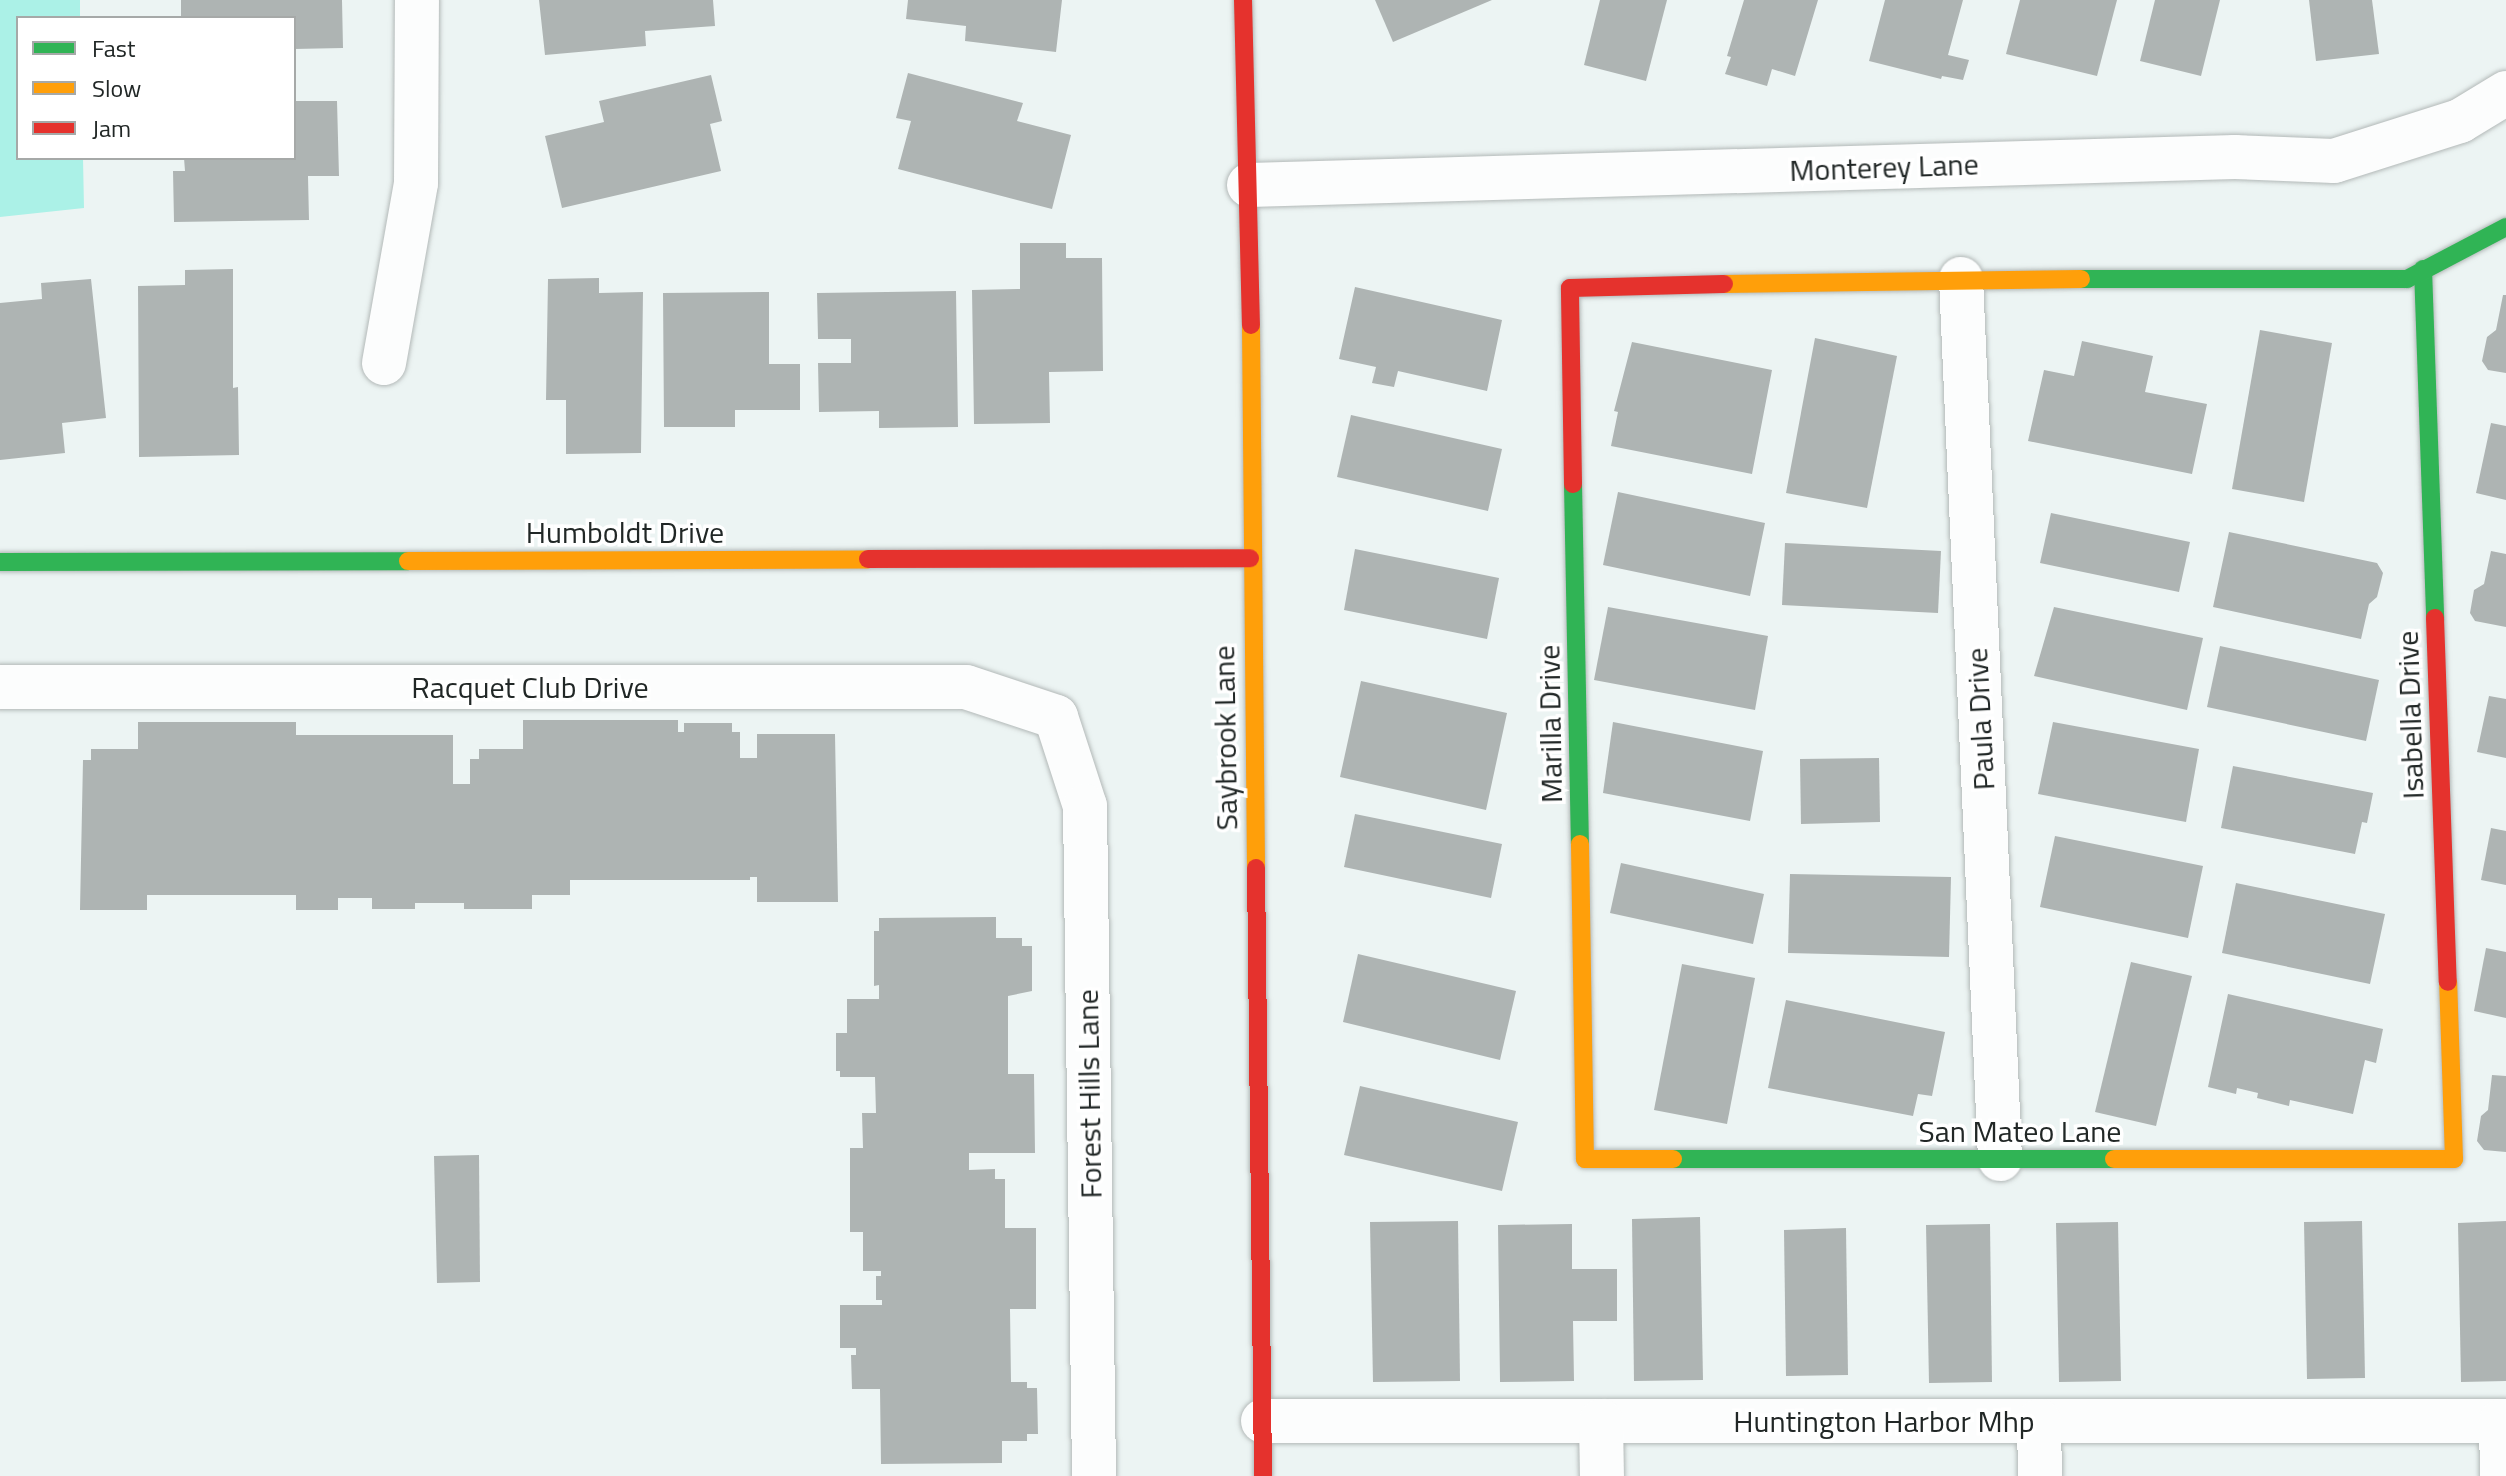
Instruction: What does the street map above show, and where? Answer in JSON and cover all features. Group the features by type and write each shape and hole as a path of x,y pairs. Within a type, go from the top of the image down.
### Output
{"street":[{"path":"384,363 416,183 417,0"},
{"name":"Saybrook Lane","path":"1243,0 1249,185 1250,558 1263,1476"},
{"name":"Monterey Lane","path":"1249,185 2235,157 2334,161 2460,121 2506,93"},
{"path":"1961,279 2407,279 2506,227"},
{"name":"Isabella Drive","path":"2423,269 2454,1159"},
{"name":"Marilla Drive","path":"1585,1159 1570,288 1961,279"},
{"name":"Paula Drive","path":"1961,279 2000,1159"},
{"name":"Humboldt Drive","path":"0,562 1250,558"},
{"name":"Racquet Club Drive","path":"0,687 966,687 1056,717"},
{"name":"Forest Hills Lane","path":"1056,717 1085,806 1094,1476"},
{"name":"San Mateo Lane","path":"1585,1159 2454,1159"},
{"name":"Huntington Harbor Mhp","path":"1263,1421 2504,1421"},
{"path":"1601,1421 1602,1476"},
{"path":"2039,1421 2040,1476"},
{"path":"2502,1476 2504,1421"}],"shaded area":[{"path":"0,0 80,0 80,16 16,16 16,160 83,160 84,208 0,217"}],"building":[{"path":"181,0 342,0 343,48 296,49 296,16 181,16"},
{"path":"539,0 713,0 715,26 645,31 646,46 545,55"},
{"path":"908,0 1062,0 1056,52 965,41 966,26 906,19"},
{"path":"1375,0 1492,0 1393,42"},
{"path":"1600,0 1667,0 1646,81 1584,65"},
{"path":"1744,0 1818,0 1795,76 1772,69 1767,86 1725,74 1731,57 1727,56"},
{"path":"1885,0 1963,0 1948,55 1969,60 1963,80 1942,76 1941,79 1869,61"},
{"path":"2020,0 2117,0 2097,76 2006,54"},
{"path":"2155,0 2220,0 2201,76 2140,61"},
{"path":"2309,0 2372,0 2379,54 2316,61"},
{"path":"908,73 1023,103 1017,121 1071,135 1052,209 898,169 911,121 896,118"},
{"path":"711,75 722,121 710,124 721,171 562,208 545,136 604,122 599,101"},
{"path":"296,101 337,101 339,176 308,176 309,220 174,222 173,171 185,171 184,160 296,160"},
{"path":"1020,243 1066,243 1066,258 1102,258 1103,371 1049,372 1050,423 974,424 972,290 1020,289"},
{"path":"233,269 233,388 238,387 239,455 139,457 138,286 185,285 185,270"},
{"path":"599,278 599,293 643,292 641,453 566,454 566,400 546,400 548,279"},
{"path":"91,279 106,418 62,423 65,453 0,460 0,303 42,299 41,283"},
{"path":"1355,287 1502,320 1487,391 1398,371 1394,387 1372,383 1376,367 1339,359"},
{"path":"956,291 958,427 879,428 879,411 819,412 818,363 851,363 851,339 818,339 817,293"},
{"path":"769,292 769,364 800,364 800,410 735,410 735,427 664,427 663,293"},
{"path":"2503,295 2506,295 2506,373 2488,370 2482,361 2487,337 2496,330"},
{"path":"2260,330 2332,343 2304,502 2232,489"},
{"path":"1815,338 1897,356 1867,508 1786,493"},
{"path":"2082,341 2153,356 2145,392 2207,404 2192,474 2028,441 2044,370 2074,376"},
{"path":"1632,342 1772,370 1752,474 1611,446 1618,412 1614,411"},
{"path":"1351,415 1502,449 1488,511 1337,477"},
{"path":"2491,423 2506,426 2506,500 2476,493"},
{"path":"1618,492 1765,523 1750,596 1603,565"},
{"path":"2051,513 2190,542 2179,592 2040,563"},
{"path":"2229,532 2377,563 2383,573 2377,597 2369,604 2361,639 2213,607"},
{"path":"1785,543 1941,551 1938,613 1782,605"},
{"path":"1355,549 1499,578 1487,639 1344,610"},
{"path":"2491,551 2506,554 2506,627 2475,621 2470,613 2474,590 2484,584"},
{"path":"1608,607 1768,636 1755,710 1594,680"},
{"path":"2054,607 2203,638 2187,710 2034,676"},
{"path":"2220,646 2379,680 2366,741 2207,707"},
{"path":"1361,681 1507,713 1486,810 1340,777"},
{"path":"2489,696 2506,699 2506,758 2477,752"},
{"path":"523,720 678,720 678,732 684,732 684,723 732,723 732,732 740,732 740,758 757,758 757,734 835,734 838,902 757,902 757,877 750,877 750,880 570,880 570,895 532,895 532,909 464,909 464,903 415,903 415,909 372,909 372,898 338,898 338,910 296,910 296,895 147,895 147,910 80,910 83,760 91,760 91,749 138,749 138,722 296,722 296,735 453,735 453,784 470,784 470,759 479,759 479,749 523,749"},
{"path":"1613,722 1763,751 1750,821 1603,793"},
{"path":"2053,722 2199,749 2186,822 2038,794"},
{"path":"1879,758 1880,822 1801,824 1800,759"},
{"path":"2233,766 2373,793 2367,823 2362,822 2355,854 2221,828"},
{"path":"1355,814 1502,844 1491,898 1344,867"},
{"path":"2491,828 2506,831 2506,885 2481,880"},
{"path":"2055,836 2203,866 2188,938 2040,907"},
{"path":"1621,863 1764,894 1753,944 1610,913"},
{"path":"1790,874 1951,877 1949,957 1788,953"},
{"path":"2236,883 2385,914 2370,984 2222,953"},
{"path":"996,917 996,938 1022,938 1022,946 1032,946 1032,991 1008,996 1008,1074 1034,1074 1035,1153 969,1153 969,1170 995,1169 995,1179 1005,1179 1005,1228 1036,1228 1036,1309 1010,1309 1011,1382 1027,1382 1027,1388 1037,1388 1038,1434 1027,1434 1027,1441 1002,1441 1002,1463 881,1464 880,1389 852,1389 851,1355 856,1355 856,1348 840,1348 840,1305 882,1305 882,1300 876,1300 876,1276 881,1276 881,1271 863,1271 863,1232 850,1232 850,1148 863,1148 862,1113 876,1113 875,1077 840,1077 840,1071 836,1071 836,1033 847,1033 847,999 879,999 879,985 874,986 874,931 879,931 879,918"},
{"path":"2486,948 2506,952 2506,1018 2474,1011"},
{"path":"1358,954 1516,991 1500,1060 1343,1022"},
{"path":"2131,962 2192,976 2156,1126 2095,1112"},
{"path":"1682,964 1755,978 1727,1124 1654,1110"},
{"path":"2228,994 2383,1029 2376,1063 2365,1060 2353,1114 2290,1100 2289,1106 2257,1098 2258,1093 2237,1088 2236,1094 2208,1087"},
{"path":"1786,1000 1945,1032 1932,1096 1918,1094 1913,1116 1768,1088"},
{"path":"2492,1075 2506,1076 2506,1152 2484,1150 2477,1141 2481,1116 2488,1110"},
{"path":"1360,1086 1518,1122 1502,1191 1344,1155"},
{"path":"479,1155 480,1282 437,1283 434,1156"},
{"path":"1700,1217 1703,1380 1634,1381 1632,1219"},
{"path":"1458,1221 1460,1381 1373,1382 1370,1222"},
{"path":"2362,1221 2365,1378 2307,1379 2304,1222"},
{"path":"2506,1221 2506,1381 2461,1382 2458,1223"},
{"path":"2118,1222 2121,1381 2059,1382 2056,1223"},
{"path":"1572,1224 1572,1269 1617,1269 1617,1321 1573,1321 1574,1381 1500,1382 1498,1225"},
{"path":"1990,1224 1992,1382 1929,1383 1926,1225"},
{"path":"1846,1228 1848,1375 1786,1376 1784,1230"}],"traffic: fast":[{"path":"2081,279 2407,279 2506,227"},
{"path":"2423,269 2435,618"},
{"path":"1573,484 1580,844"},
{"path":"0,562 408,561"},
{"path":"1673,1159 2114,1159"}],"traffic: slow":[{"path":"1724,284 2081,279"},
{"path":"1251,325 1256,868"},
{"path":"408,561 868,559"},
{"path":"1580,844 1585,1159 1673,1159"},
{"path":"2114,1159 2454,1159 2448,982"}],"traffic: jam":[{"path":"1243,0 1251,325"},
{"path":"1573,484 1570,288 1724,284"},
{"path":"868,559 1250,558"},
{"path":"2435,618 2448,982"},
{"path":"1256,868 1263,1476"}]}
